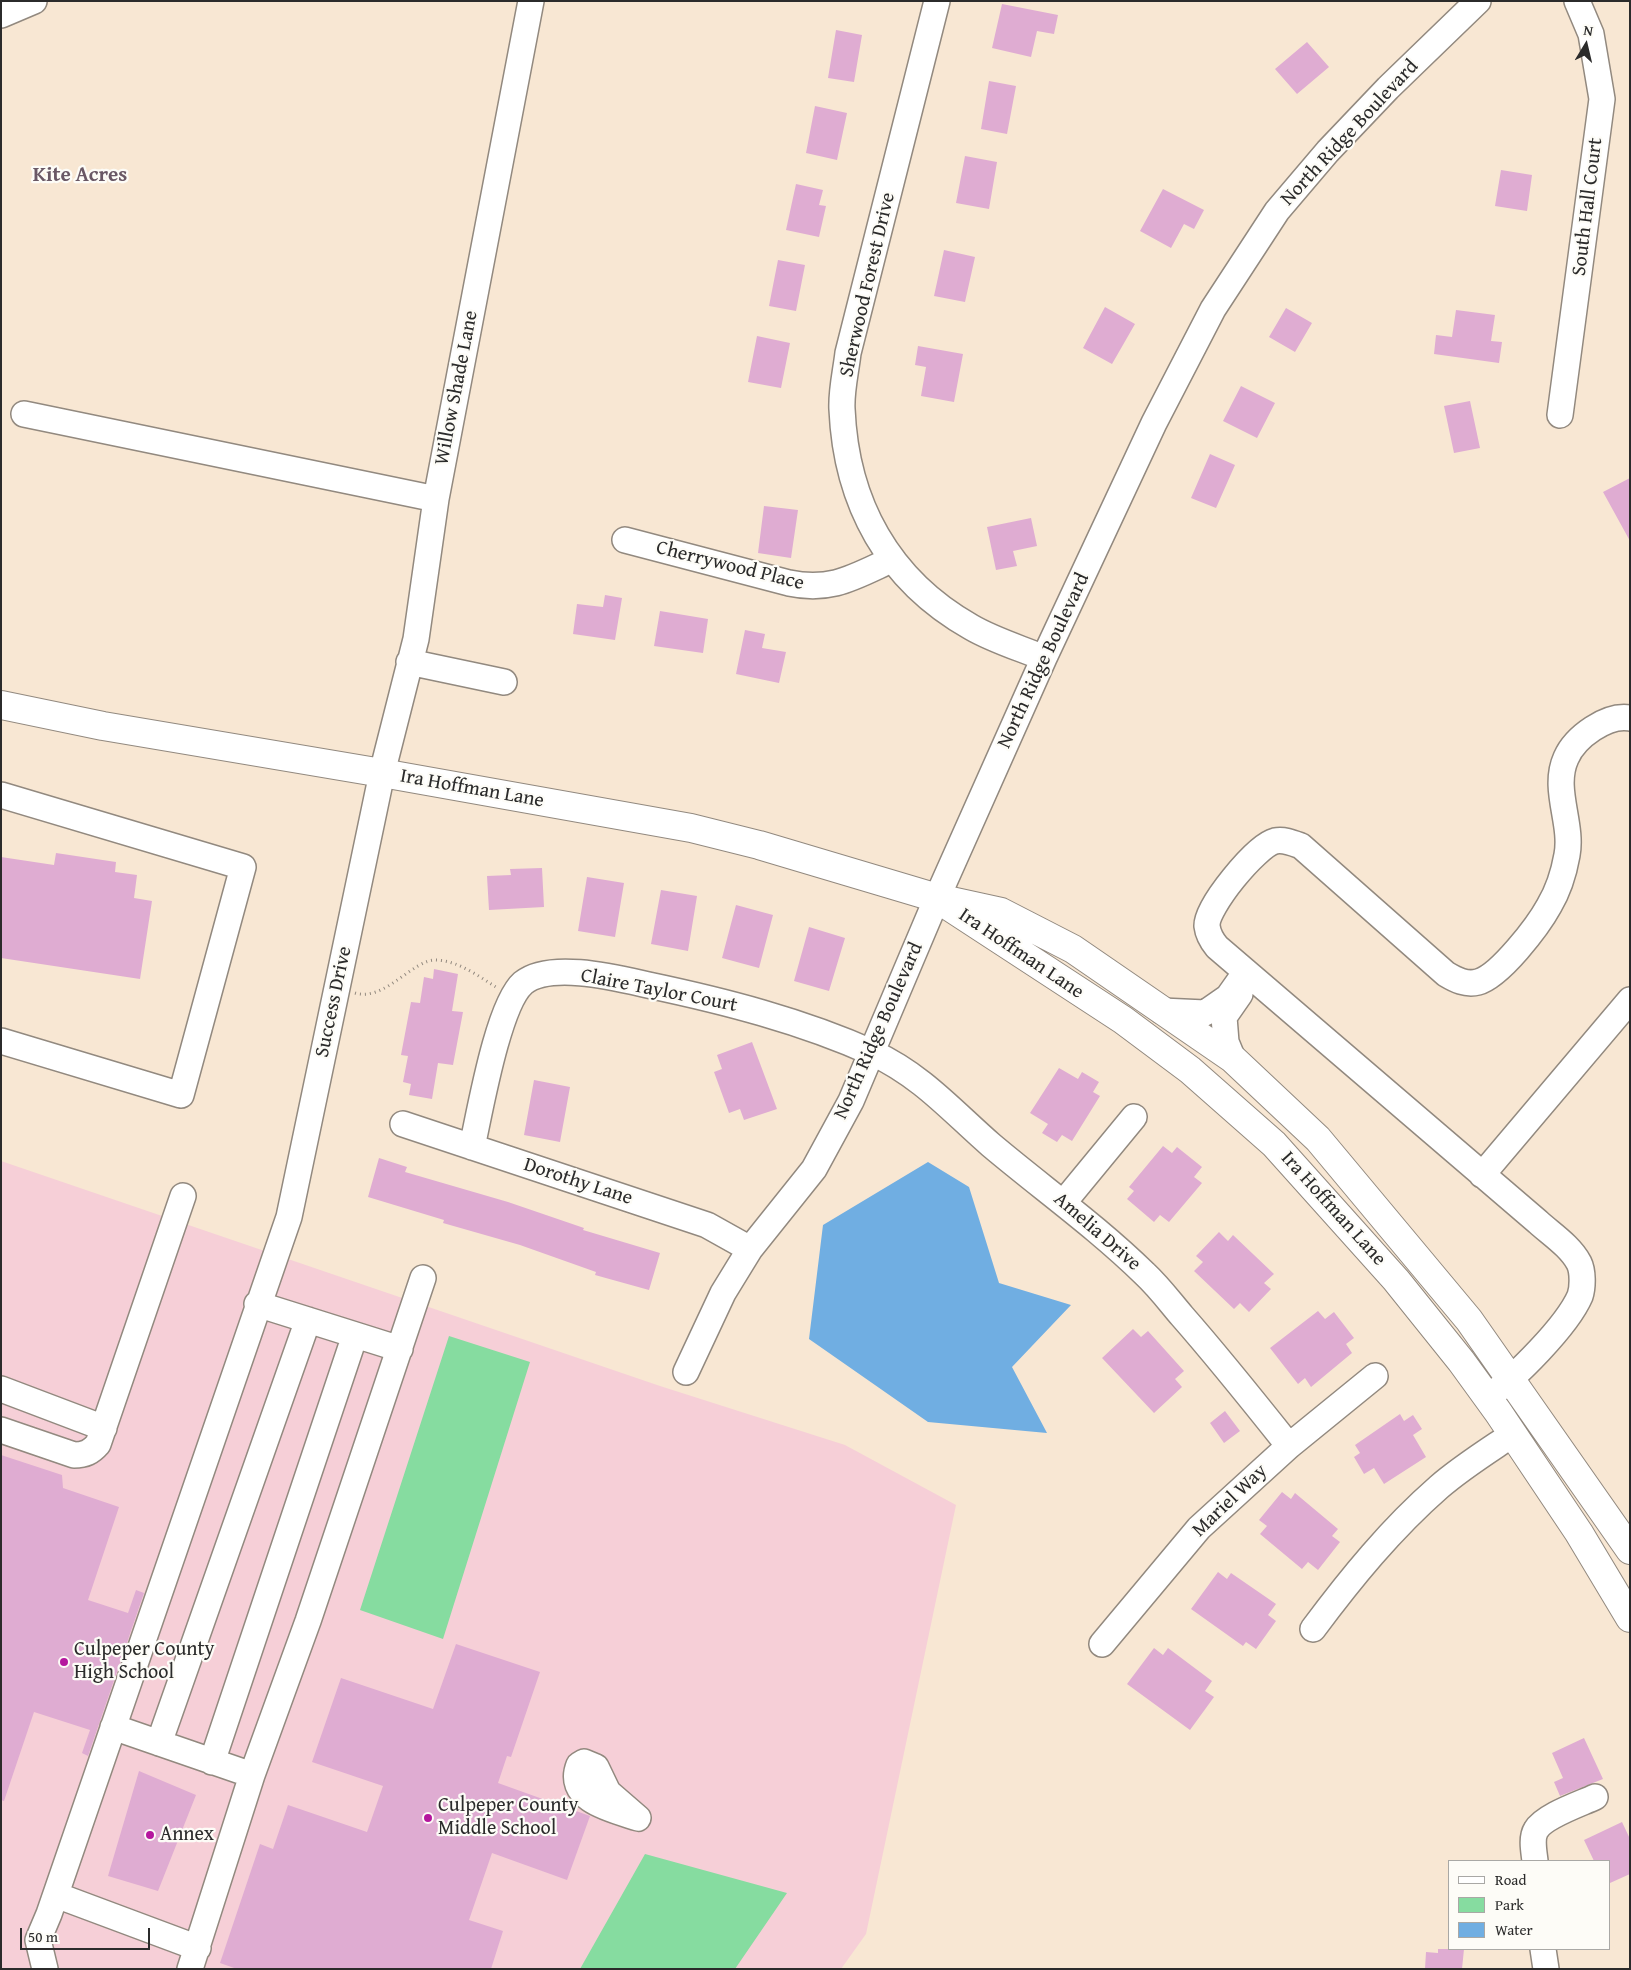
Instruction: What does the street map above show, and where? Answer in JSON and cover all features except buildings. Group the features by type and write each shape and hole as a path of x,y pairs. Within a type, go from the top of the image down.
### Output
{"main road":[{"name":"Ira Hoffman Lane","path":"1,705 103,726 692,828 759,845 937,898 1001,912 1074,949 1232,1059 1318,1139 1469,1320 1630,1550"},
{"name":"Ira Hoffman Lane","path":"937,898 1123,1020 1190,1070 1274,1144 1396,1280 1488,1397 1579,1533 1630,1618"}],"street":[{"path":"1,15 34,1"},
{"name":"Willow Shade Lane","path":"382,773 416,639 436,499 531,1"},
{"name":"Sherwood Forest Drive","path":"937,1 848,353 842,408 848,462 865,518 891,560 927,598 971,627 1044,658"},
{"name":"North Ridge Boulevard","path":"686,1372 723,1293 750,1249 814,1169 851,1101 873,1053 937,898 1044,658 1154,423 1213,309 1277,211 1328,151 1381,95 1478,1"},
{"name":"South Hall Court","path":"1560,415 1602,99 1591,34 1577,1"},
{"path":"24,414 436,499"},
{"name":"Cherrywood Place","path":"625,540 789,583 816,587 849,580 891,560"},
{"path":"409,662 504,682"},
{"path":"1488,1397 1510,1381 1569,1316 1580,1295 1582,1278 1579,1263 1568,1248 1217,948 1210,938 1207,925 1211,909 1220,895 1261,849 1274,841 1286,841 1301,846 1446,974 1459,982 1476,983 1490,978 1511,956 1549,906 1561,878 1567,854 1568,828 1560,780 1567,756 1584,736 1603,722 1621,717 1630,718"},
{"name":"Success Drive","path":"27,1969 56,1895 288,1217 382,773"},
{"path":"1,795 243,867 181,1095 1,1041"},
{"name":"Claire Taylor Court","path":"472,1147 498,1034 513,997 523,983 542,974 586,973 722,1000 873,1053"},
{"path":"1162,1011 1205,1013 1216,1007 1249,977"},
{"path":"1232,1059 1226,1042 1224,1017 1249,977"},
{"path":"1482,1175 1630,1000"},
{"name":"Amelia Drive","path":"873,1053 917,1077 991,1145 1064,1202 1146,1275 1208,1346 1289,1446"},
{"path":"1064,1202 1134,1117"},
{"name":"Dorothy Lane","path":"402,1124 707,1224 750,1249"},
{"path":"1,1430 74,1454 83,1455 92,1451 98,1444 183,1196"},
{"path":"56,1895 194,1958 252,1776 308,1621 423,1278"},
{"path":"258,1304 400,1349"},
{"path":"159,1743 308,1320"},
{"path":"212,1762 355,1334"},
{"name":"Mariel Way","path":"1102,1644 1199,1528 1289,1446 1375,1376"},
{"path":"1,1389 104,1428"},
{"path":"1313,1629 1356,1571 1410,1512 1440,1485 1513,1434"},
{"path":"113,1728 252,1776"},
{"path":"1535,1860 1535,1831 1544,1822 1595,1797"},
{"path":"38,1940 45,1969"}],"path":[{"path":"338,988 361,995 386,988 426,963 436,960 463,966 513,997"}],"shaded area":[{"path":"1,1161 660,1386 845,1445 956,1505 866,1934 841,1969 1,1969"}],"green space":[{"path":"449,1336 530,1362 443,1639 360,1610"},
{"path":"645,1854 787,1893 735,1969 580,1969"}],"water":[{"path":"928,1162 969,1187 999,1283 1071,1305 1012,1367 1047,1433 928,1422 809,1339 823,1225"}],"place":[{"name":"Culpeper County High School","path":"64,1662"},
{"name":"Culpeper County Middle School","path":"428,1818"},
{"name":"Annex","path":"150,1835"}],"district":[{"name":"Kite Acres","path":"80,176"}]}
